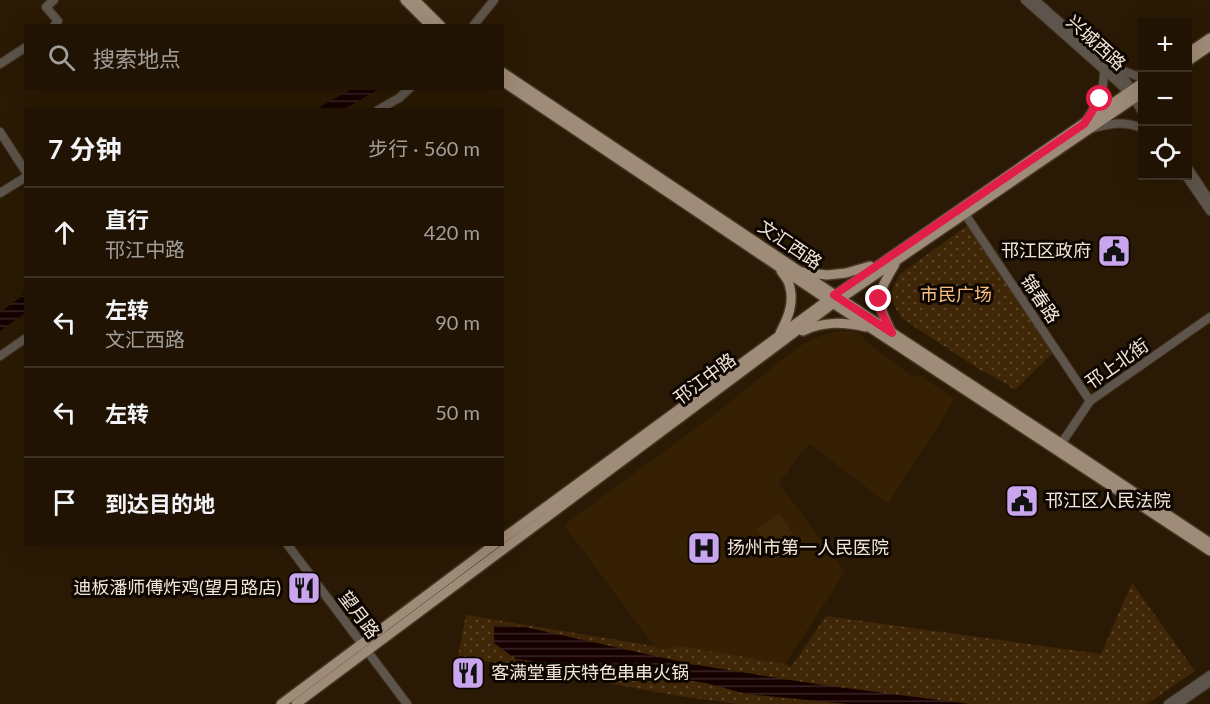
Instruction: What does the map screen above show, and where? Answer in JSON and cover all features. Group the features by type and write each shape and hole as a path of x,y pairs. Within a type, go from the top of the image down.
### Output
{"main road":[{"path":"405,0 429,21"},
{"path":"415,0 429,21"},
{"path":"1192,50 1210,38"},
{"path":"1192,58 1210,46"},
{"name":"文汇西路","path":"504,73 800,272 873,329 1210,543"},
{"name":"文汇西路","path":"504,82 778,266 892,333 1210,551"},
{"name":"邗江中路","path":"504,544 878,264 1137,95"},
{"name":"邗江中路","path":"834,299 897,261 1087,127"},
{"path":"892,333 882,313 879,299 884,283 897,261"},
{"path":"800,272 827,275 846,273 878,264"},
{"path":"778,266 789,283 791,300 782,338"},
{"path":"782,338 831,323 873,329"},
{"name":"邗江中路","path":"504,538 782,338"},
{"name":"邗江中路","path":"296,704 492,546"},
{"name":"邗江中路","path":"281,704 366,646 501,546"}],"street":[{"path":"54,0 46,7 58,21 56,24"},
{"path":"475,24 494,0"},
{"name":"兴城西路","path":"1025,0 1107,68 1125,80 1137,95"},
{"name":"兴城西路","path":"1035,0 1107,68"},
{"path":"0,64 24,48"},
{"path":"1087,127 1100,99 1107,68 1138,75"},
{"path":"382,108 408,90"},
{"path":"1087,127 1113,123 1138,126"},
{"path":"0,132 24,169"},
{"path":"1192,174 1210,201"},
{"path":"0,193 24,178"},
{"path":"1189,180 1210,211"},
{"name":"锦春路","path":"965,214 1090,401"},
{"name":"邗上北街","path":"1059,447 1090,401 1210,317"},
{"path":"0,356 24,339"},
{"name":"望月路","path":"289,546 412,704"},
{"name":"望月路","path":"294,546 407,704"},
{"path":"1168,704 1210,675"},
{"path":"1178,704 1210,682"}],"shaded area":[{"path":"350,90 377,90 346,108 318,108"},
{"path":"24,293 24,314 0,331 0,312"},
{"name":"扬州市第一人民医院","path":"838,331 858,332 868,343 912,376 921,376 955,399 888,504 810,444 779,483 845,572 785,664 681,646 660,650 654,646 564,525 723,408 800,346 815,338"},
{"path":"494,625 525,627 691,664 822,685 970,704 848,704 746,694 706,683 516,659 494,643"}],"green space":[{"name":"市民广场","path":"968,225 1055,351 1015,390 980,370 903,319 891,298 893,287 900,274"},
{"path":"779,513 797,539 776,555 757,529"},
{"path":"1132,583 1195,671 1147,704 738,704 679,696 458,656 466,615 654,646 660,650 681,646 785,664 791,667 826,616 1101,654"}],"place":[{"name":"邗江区政府","path":"1114,251"},
{"name":"邗江区人民法院","path":"1022,501"},
{"name":"扬州市第一人民医院","path":"704,548"},
{"name":"迪板潘师傅炸鸡(望月路店)","path":"304,588"},
{"name":"客满堂重庆特色串串火锅","path":"468,673"}],"route":[{"path":"879,299 882,313 892,333 834,295 1084,124 1100,99"}]}
